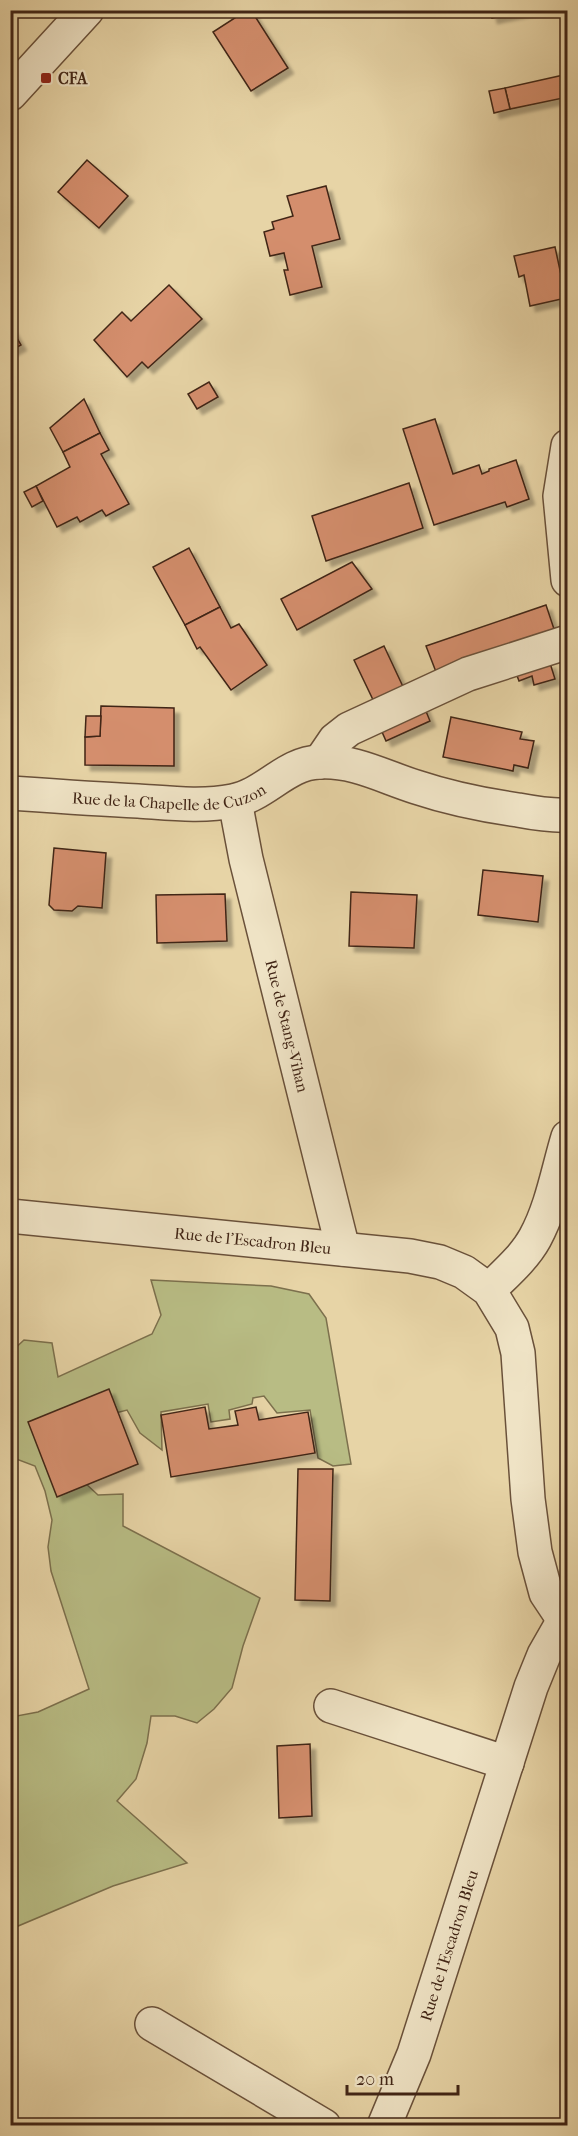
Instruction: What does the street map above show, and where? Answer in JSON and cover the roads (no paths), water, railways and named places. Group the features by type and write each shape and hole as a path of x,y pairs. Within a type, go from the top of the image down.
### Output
{"street":[{"path":"10,94 87,10"},
{"path":"567,446 560,496 567,580"},
{"path":"320,762 335,740 349,729 468,674 567,642"},
{"name":"Rue de la Chapelle de Cuzon","path":"10,793 183,804 235,801 256,793 285,773 309,763 320,762 344,763 366,768 415,787 457,799 558,816 567,815"},
{"name":"Rue de Stang-Vihan","path":"235,801 246,859 343,1249"},
{"path":"489,1290 511,1269 535,1239 546,1213 567,1137"},
{"name":"Rue de l'Escadron Bleu","path":"10,1216 410,1256 440,1262 464,1272 489,1290 512,1328 518,1353 528,1499 535,1552 546,1593 566,1620 540,1666 414,2054 384,2126"},
{"path":"331,1706 507,1763"},
{"path":"152,2024 324,2126"}],"place":[{"name":"CFA","path":"46,78"}]}
